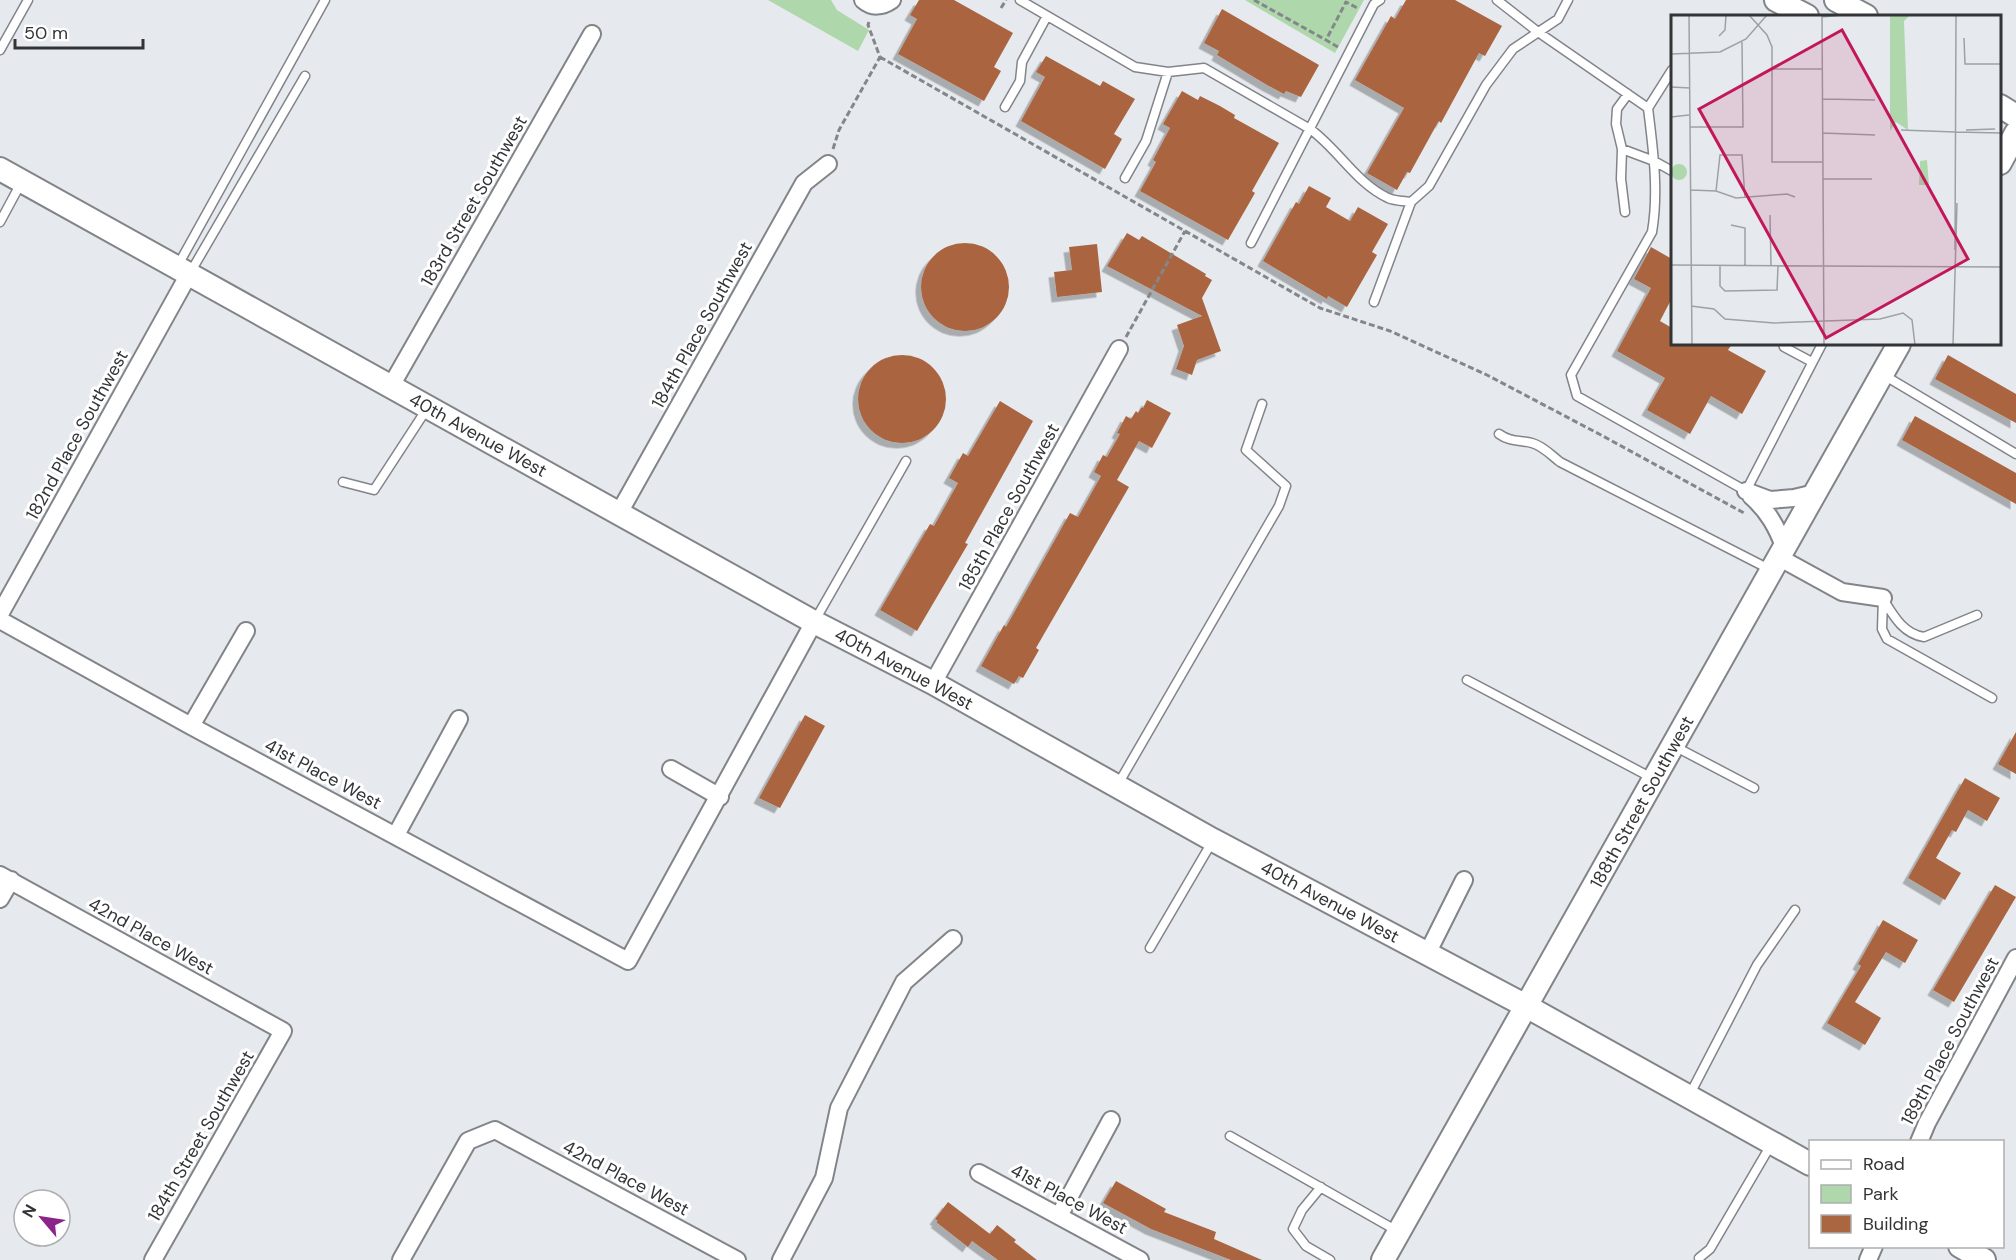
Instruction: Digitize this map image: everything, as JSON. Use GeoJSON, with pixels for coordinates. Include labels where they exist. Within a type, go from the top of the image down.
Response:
{"type":"FeatureCollection","features":[{"type":"Feature","properties":{"kind":"street"},"geometry":{"type":"LineString","coordinates":[[868,3],[886,4],[892,0]]}},
{"type":"Feature","properties":{"kind":"street"},"geometry":{"type":"LineString","coordinates":[[1776,0],[1805,15]]}},
{"type":"Feature","properties":{"kind":"street"},"geometry":{"type":"LineString","coordinates":[[1836,0],[1864,15]]}},
{"type":"Feature","properties":{"kind":"street","name":"183rd Street Southwest"},"geometry":{"type":"LineString","coordinates":[[391,386],[592,34]]}},
{"type":"Feature","properties":{"kind":"street"},"geometry":{"type":"LineString","coordinates":[[2001,107],[2016,116]]}},
{"type":"Feature","properties":{"kind":"street"},"geometry":{"type":"LineString","coordinates":[[2001,161],[2016,133]]}},
{"type":"Feature","properties":{"kind":"street","name":"184th Place Southwest"},"geometry":{"type":"LineString","coordinates":[[619,513],[804,183],[828,164]]}},
{"type":"Feature","properties":{"kind":"street","name":"40th Avenue West"},"geometry":{"type":"LineString","coordinates":[[0,169],[814,622],[933,683],[1213,840],[1526,1006],[1809,1163]]}},
{"type":"Feature","properties":{"kind":"street","name":"182nd Place Southwest"},"geometry":{"type":"LineString","coordinates":[[0,614],[183,271]]}},
{"type":"Feature","properties":{"kind":"street","name":"188th Street Southwest"},"geometry":{"type":"LineString","coordinates":[[1383,1260],[1898,345]]}},
{"type":"Feature","properties":{"kind":"street","name":"185th Place Southwest"},"geometry":{"type":"LineString","coordinates":[[933,683],[1119,349]]}},
{"type":"Feature","properties":{"kind":"street"},"geometry":{"type":"LineString","coordinates":[[1746,491],[1770,500],[1815,493]]}},
{"type":"Feature","properties":{"kind":"street"},"geometry":{"type":"LineString","coordinates":[[1746,491],[1767,513],[1777,528],[1779,559],[1842,592],[1883,598]]}},
{"type":"Feature","properties":{"kind":"street","name":"41st Place West"},"geometry":{"type":"LineString","coordinates":[[0,620],[191,726],[628,961],[720,797]]}},
{"type":"Feature","properties":{"kind":"street"},"geometry":{"type":"LineString","coordinates":[[670,768],[720,797],[814,622]]}},
{"type":"Feature","properties":{"kind":"street"},"geometry":{"type":"LineString","coordinates":[[191,726],[246,631]]}},
{"type":"Feature","properties":{"kind":"street"},"geometry":{"type":"LineString","coordinates":[[396,835],[459,719]]}},
{"type":"Feature","properties":{"kind":"street"},"geometry":{"type":"LineString","coordinates":[[0,899],[5,877]]}},
{"type":"Feature","properties":{"kind":"street","name":"42nd Place West"},"geometry":{"type":"LineString","coordinates":[[5,877],[283,1031]]}},
{"type":"Feature","properties":{"kind":"street"},"geometry":{"type":"LineString","coordinates":[[1427,954],[1464,880]]}},
{"type":"Feature","properties":{"kind":"street"},"geometry":{"type":"LineString","coordinates":[[782,1260],[824,1178],[839,1108],[904,982],[953,939]]}},
{"type":"Feature","properties":{"kind":"street","name":"189th Place Southwest"},"geometry":{"type":"LineString","coordinates":[[1920,1140],[1932,1112],[2016,958]]}},
{"type":"Feature","properties":{"kind":"street","name":"184th Street Southwest"},"geometry":{"type":"LineString","coordinates":[[153,1260],[283,1031]]}},
{"type":"Feature","properties":{"kind":"street"},"geometry":{"type":"LineString","coordinates":[[1059,1216],[1111,1120]]}},
{"type":"Feature","properties":{"kind":"street","name":"42nd Place West"},"geometry":{"type":"LineString","coordinates":[[401,1260],[468,1141],[495,1130],[737,1260]]}},
{"type":"Feature","properties":{"kind":"street","name":"41st Place West"},"geometry":{"type":"LineString","coordinates":[[979,1173],[1140,1260]]}},
{"type":"Feature","properties":{"kind":"street"},"geometry":{"type":"LineString","coordinates":[[1963,1248],[1984,1260]]}},
{"type":"Feature","properties":{"kind":"lane"},"geometry":{"type":"LineString","coordinates":[[0,50],[28,0]]}},
{"type":"Feature","properties":{"kind":"lane"},"geometry":{"type":"LineString","coordinates":[[183,271],[325,0]]}},
{"type":"Feature","properties":{"kind":"lane"},"geometry":{"type":"LineString","coordinates":[[1020,0],[1135,67],[1168,72],[1204,68],[1310,129],[1327,143],[1367,185],[1390,199],[1411,202]]}},
{"type":"Feature","properties":{"kind":"lane"},"geometry":{"type":"LineString","coordinates":[[1251,243],[1374,4],[1380,0]]}},
{"type":"Feature","properties":{"kind":"lane"},"geometry":{"type":"LineString","coordinates":[[1497,0],[1538,32],[1648,108]]}},
{"type":"Feature","properties":{"kind":"lane"},"geometry":{"type":"LineString","coordinates":[[1374,302],[1411,202],[1429,186],[1492,77],[1513,49],[1558,19],[1568,0]]}},
{"type":"Feature","properties":{"kind":"lane"},"geometry":{"type":"LineString","coordinates":[[1005,108],[1020,81],[1022,62],[1047,16]]}},
{"type":"Feature","properties":{"kind":"lane"},"geometry":{"type":"LineString","coordinates":[[1125,178],[1146,141],[1168,72]]}},
{"type":"Feature","properties":{"kind":"lane"},"geometry":{"type":"LineString","coordinates":[[1671,72],[1648,108],[1654,160],[1656,212],[1653,232],[1571,375],[1577,396],[1746,491],[1821,345]]}},
{"type":"Feature","properties":{"kind":"lane"},"geometry":{"type":"LineString","coordinates":[[183,271],[305,76]]}},
{"type":"Feature","properties":{"kind":"lane"},"geometry":{"type":"LineString","coordinates":[[1625,212],[1621,179],[1622,149],[1616,117],[1617,109],[1628,94]]}},
{"type":"Feature","properties":{"kind":"lane"},"geometry":{"type":"LineString","coordinates":[[1622,149],[1654,160],[1671,170]]}},
{"type":"Feature","properties":{"kind":"lane"},"geometry":{"type":"LineString","coordinates":[[0,222],[22,182]]}},
{"type":"Feature","properties":{"kind":"lane"},"geometry":{"type":"LineString","coordinates":[[1783,345],[1812,362]]}},
{"type":"Feature","properties":{"kind":"lane"},"geometry":{"type":"LineString","coordinates":[[1882,373],[2016,454]]}},
{"type":"Feature","properties":{"kind":"lane"},"geometry":{"type":"LineString","coordinates":[[1117,786],[1279,506],[1286,486],[1246,450],[1262,404]]}},
{"type":"Feature","properties":{"kind":"lane"},"geometry":{"type":"LineString","coordinates":[[344,482],[374,490],[428,407]]}},
{"type":"Feature","properties":{"kind":"lane"},"geometry":{"type":"LineString","coordinates":[[1499,434],[1509,440],[1540,446],[1560,462],[1779,559]]}},
{"type":"Feature","properties":{"kind":"lane"},"geometry":{"type":"LineString","coordinates":[[814,622],[906,461]]}},
{"type":"Feature","properties":{"kind":"lane"},"geometry":{"type":"LineString","coordinates":[[1883,598],[1900,626],[1924,637],[1977,615]]}},
{"type":"Feature","properties":{"kind":"lane"},"geometry":{"type":"LineString","coordinates":[[1883,598],[1882,629],[1887,639],[1992,698]]}},
{"type":"Feature","properties":{"kind":"lane"},"geometry":{"type":"LineString","coordinates":[[1467,680],[1654,779]]}},
{"type":"Feature","properties":{"kind":"lane"},"geometry":{"type":"LineString","coordinates":[[1674,745],[1754,788]]}},
{"type":"Feature","properties":{"kind":"lane"},"geometry":{"type":"LineString","coordinates":[[1150,948],[1213,840]]}},
{"type":"Feature","properties":{"kind":"lane"},"geometry":{"type":"LineString","coordinates":[[1689,1096],[1757,965],[1795,910]]}},
{"type":"Feature","properties":{"kind":"lane"},"geometry":{"type":"LineString","coordinates":[[1230,1136],[1399,1232]]}},
{"type":"Feature","properties":{"kind":"lane"},"geometry":{"type":"LineString","coordinates":[[1699,1258],[1710,1249],[1772,1142]]}},
{"type":"Feature","properties":{"kind":"lane"},"geometry":{"type":"LineString","coordinates":[[1321,1188],[1302,1210],[1293,1229],[1306,1246],[1330,1260]]}},
{"type":"Feature","properties":{"kind":"path"},"geometry":{"type":"LineString","coordinates":[[1001,8],[1006,0]]}},
{"type":"Feature","properties":{"kind":"path"},"geometry":{"type":"LineString","coordinates":[[1254,0],[1340,48]]}},
{"type":"Feature","properties":{"kind":"path"},"geometry":{"type":"LineString","coordinates":[[1326,40],[1344,1],[1361,10]]}},
{"type":"Feature","properties":{"kind":"path"},"geometry":{"type":"LineString","coordinates":[[868,3],[868,25],[880,57],[1320,308],[1390,331],[1487,375],[1750,517]]}},
{"type":"Feature","properties":{"kind":"path"},"geometry":{"type":"LineString","coordinates":[[828,164],[839,130],[880,57]]}},
{"type":"Feature","properties":{"kind":"path"},"geometry":{"type":"LineString","coordinates":[[1119,349],[1185,231]]}},
{"type":"Feature","properties":{"kind":"green space"},"geometry":{"type":"Polygon","coordinates":[[[768,0],[831,0],[837,10],[869,30],[858,51],[768,0]]]}},
{"type":"Feature","properties":{"kind":"green space"},"geometry":{"type":"Polygon","coordinates":[[[1245,0],[1364,0],[1335,53],[1245,0]]]}},
{"type":"Feature","properties":{"kind":"building"},"geometry":{"type":"Polygon","coordinates":[[[919,0],[954,0],[1013,33],[994,67],[1001,71],[984,101],[898,54],[917,19],[910,15],[919,0]]]}},
{"type":"Feature","properties":{"kind":"building"},"geometry":{"type":"Polygon","coordinates":[[[1406,0],[1455,0],[1502,26],[1485,56],[1479,53],[1441,123],[1439,121],[1410,173],[1407,172],[1397,190],[1367,173],[1404,108],[1355,80],[1391,16],[1395,19],[1406,0]]]}},
{"type":"Feature","properties":{"kind":"building"},"geometry":{"type":"Polygon","coordinates":[[[1222,9],[1319,65],[1301,97],[1286,91],[1284,94],[1267,85],[1217,55],[1219,51],[1204,43],[1222,9]]]}},
{"type":"Feature","properties":{"kind":"building"},"geometry":{"type":"Polygon","coordinates":[[[1046,56],[1100,86],[1103,81],[1135,99],[1114,134],[1122,139],[1105,169],[1021,121],[1045,77],[1036,72],[1046,56]]]}},
{"type":"Feature","properties":{"kind":"building"},"geometry":{"type":"Polygon","coordinates":[[[1182,91],[1198,100],[1200,96],[1220,106],[1235,115],[1234,118],[1279,143],[1252,191],[1255,193],[1228,240],[1140,191],[1156,162],[1153,160],[1170,128],[1163,124],[1182,91]]]}},
{"type":"Feature","properties":{"kind":"building"},"geometry":{"type":"Polygon","coordinates":[[[1309,186],[1331,198],[1326,207],[1350,221],[1358,207],[1388,224],[1372,252],[1377,255],[1347,307],[1328,296],[1327,299],[1263,261],[1296,202],[1299,204],[1309,186]]]}},
{"type":"Feature","properties":{"kind":"building"},"geometry":{"type":"Polygon","coordinates":[[[1127,233],[1139,240],[1142,236],[1206,274],[1205,276],[1212,280],[1202,298],[1221,351],[1197,360],[1192,375],[1176,369],[1184,346],[1177,325],[1202,316],[1107,266],[1127,233]]]}},
{"type":"Feature","properties":{"kind":"building"},"geometry":{"type":"Polygon","coordinates":[[[965,243],[982,247],[996,256],[1005,270],[1009,287],[1005,304],[996,318],[982,327],[965,331],[948,327],[934,318],[925,304],[921,287],[925,270],[934,256],[948,247],[965,243]]]}},
{"type":"Feature","properties":{"kind":"building"},"geometry":{"type":"Polygon","coordinates":[[[1097,244],[1102,292],[1057,297],[1054,272],[1072,270],[1069,247],[1097,244]]]}},
{"type":"Feature","properties":{"kind":"building"},"geometry":{"type":"Polygon","coordinates":[[[1651,247],[1671,258],[1671,300],[1660,321],[1671,327],[1671,345],[1731,345],[1728,350],[1766,371],[1742,414],[1711,396],[1690,434],[1647,410],[1665,378],[1617,351],[1651,288],[1634,279],[1651,247]]]}},
{"type":"Feature","properties":{"kind":"building"},"geometry":{"type":"Polygon","coordinates":[[[893,355],[911,355],[927,362],[939,374],[946,390],[946,408],[939,424],[927,436],[911,443],[893,443],[877,436],[865,424],[858,408],[858,390],[865,374],[877,362],[893,355]]]}},
{"type":"Feature","properties":{"kind":"building"},"geometry":{"type":"Polygon","coordinates":[[[1948,355],[2016,394],[2016,423],[1935,379],[1948,355]]]}},
{"type":"Feature","properties":{"kind":"building"},"geometry":{"type":"Polygon","coordinates":[[[1147,400],[1171,413],[1152,448],[1139,441],[1117,480],[1129,487],[1036,648],[1039,650],[1023,678],[1019,676],[1014,684],[981,666],[1004,625],[1006,627],[1070,513],[1078,517],[1101,476],[1094,472],[1103,455],[1107,457],[1120,434],[1117,433],[1126,416],[1131,419],[1136,411],[1138,413],[1143,408],[1147,400]]]}},
{"type":"Feature","properties":{"kind":"building"},"geometry":{"type":"Polygon","coordinates":[[[1000,401],[1033,421],[965,543],[968,544],[917,631],[880,610],[930,524],[934,526],[958,483],[949,478],[963,453],[968,456],[1000,401]]]}},
{"type":"Feature","properties":{"kind":"building"},"geometry":{"type":"Polygon","coordinates":[[[1915,416],[2016,473],[2016,504],[1902,440],[1915,416]]]}},
{"type":"Feature","properties":{"kind":"building"},"geometry":{"type":"Polygon","coordinates":[[[805,715],[825,726],[780,808],[759,798],[805,715]]]}},
{"type":"Feature","properties":{"kind":"building"},"geometry":{"type":"Polygon","coordinates":[[[2016,732],[2016,774],[1998,764],[2016,732]]]}},
{"type":"Feature","properties":{"kind":"building"},"geometry":{"type":"Polygon","coordinates":[[[1965,778],[2000,798],[1987,821],[1968,810],[1956,832],[1952,830],[1936,858],[1961,873],[1945,900],[1908,878],[1965,778]]]}},
{"type":"Feature","properties":{"kind":"building"},"geometry":{"type":"Polygon","coordinates":[[[1995,885],[2016,897],[1954,1002],[1933,990],[1995,885]]]}},
{"type":"Feature","properties":{"kind":"building"},"geometry":{"type":"Polygon","coordinates":[[[1883,920],[1918,940],[1905,963],[1886,952],[1855,1002],[1881,1018],[1865,1045],[1827,1023],[1861,966],[1858,964],[1883,920]]]}},
{"type":"Feature","properties":{"kind":"building"},"geometry":{"type":"Polygon","coordinates":[[[1116,1181],[1166,1209],[1164,1212],[1216,1232],[1214,1239],[1262,1260],[1231,1260],[1151,1229],[1103,1203],[1116,1181]]]}},
{"type":"Feature","properties":{"kind":"building"},"geometry":{"type":"Polygon","coordinates":[[[948,1202],[990,1234],[997,1225],[1037,1260],[998,1260],[972,1241],[968,1247],[936,1222],[938,1221],[935,1219],[948,1202]]]}}]}
